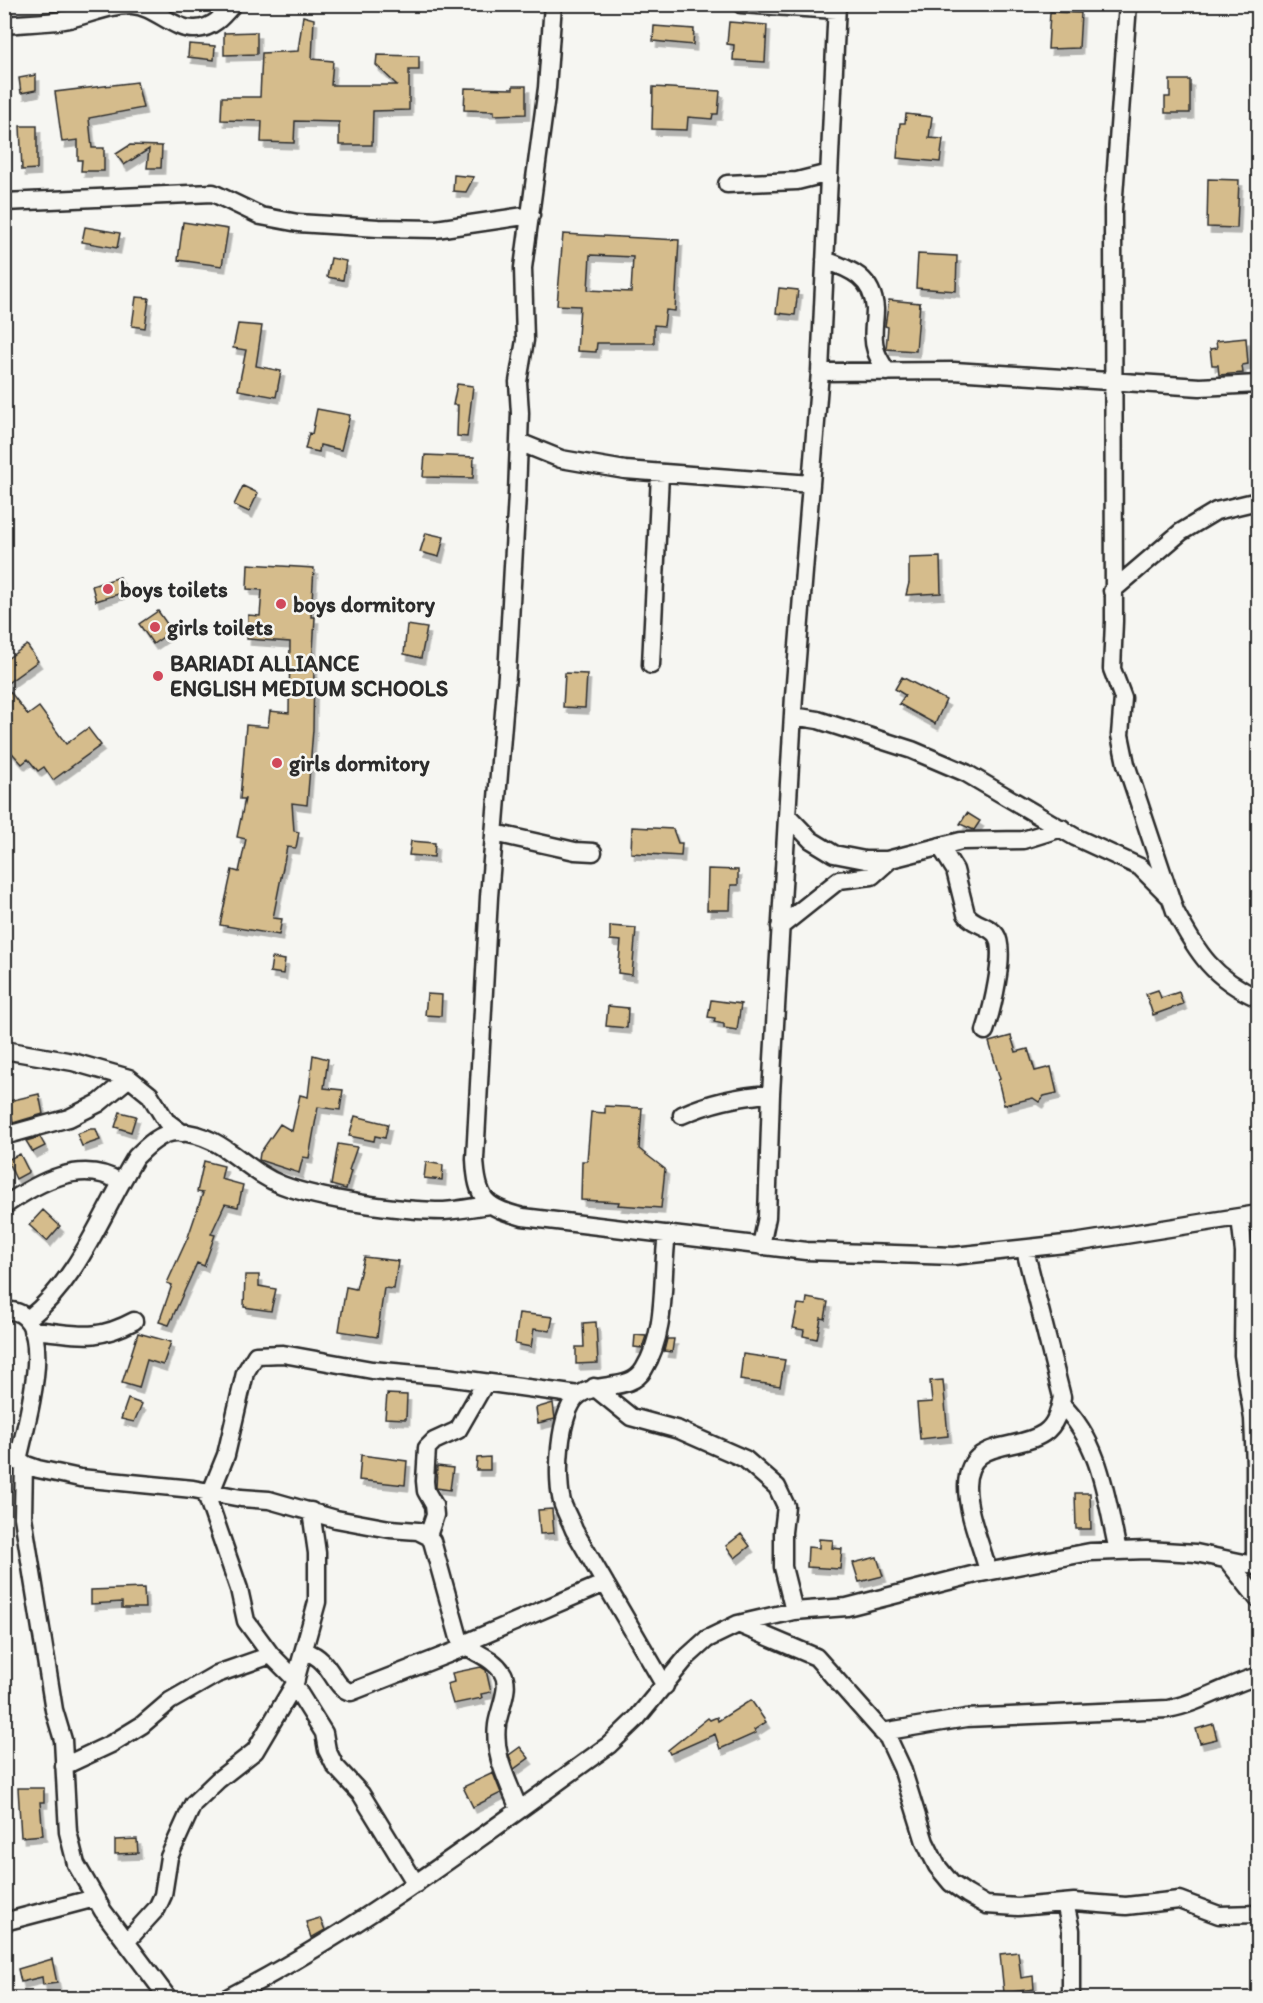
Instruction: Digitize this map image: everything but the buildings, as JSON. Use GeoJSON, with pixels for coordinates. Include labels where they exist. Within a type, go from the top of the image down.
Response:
{"type":"FeatureCollection","features":[{"type":"Feature","properties":{"kind":"street"},"geometry":{"type":"LineString","coordinates":[[4,25],[65,20],[118,5],[134,5],[158,12],[185,28],[194,29],[207,27],[221,20],[233,4]]}},
{"type":"Feature","properties":{"kind":"street"},"geometry":{"type":"LineString","coordinates":[[489,1205],[477,1186],[475,1160],[494,833],[507,675],[519,442],[518,382],[525,340],[523,268],[531,215],[538,139],[547,88],[553,4]]}},
{"type":"Feature","properties":{"kind":"street"},"geometry":{"type":"LineString","coordinates":[[741,4],[837,7],[820,372],[793,716],[780,927],[771,1094],[768,1217],[761,1246]]}},
{"type":"Feature","properties":{"kind":"street"},"geometry":{"type":"LineString","coordinates":[[1128,4],[1113,208],[1112,669],[1123,698],[1120,735],[1126,764],[1171,897],[1184,928],[1206,961],[1233,987],[1258,998]]}},
{"type":"Feature","properties":{"kind":"street"},"geometry":{"type":"LineString","coordinates":[[727,184],[797,181],[829,173]]}},
{"type":"Feature","properties":{"kind":"street"},"geometry":{"type":"LineString","coordinates":[[4,202],[213,193],[261,216],[298,223],[378,228],[436,229],[531,215]]}},
{"type":"Feature","properties":{"kind":"street"},"geometry":{"type":"LineString","coordinates":[[825,260],[848,268],[861,276],[869,285],[875,309],[873,327],[876,351],[886,372]]}},
{"type":"Feature","properties":{"kind":"street"},"geometry":{"type":"LineString","coordinates":[[820,372],[954,371],[1200,387],[1258,384]]}},
{"type":"Feature","properties":{"kind":"street"},"geometry":{"type":"LineString","coordinates":[[519,442],[576,463],[660,474],[811,484]]}},
{"type":"Feature","properties":{"kind":"street"},"geometry":{"type":"LineString","coordinates":[[651,665],[660,474]]}},
{"type":"Feature","properties":{"kind":"street"},"geometry":{"type":"LineString","coordinates":[[1112,591],[1182,532],[1216,511],[1258,501]]}},
{"type":"Feature","properties":{"kind":"street"},"geometry":{"type":"LineString","coordinates":[[793,716],[818,720],[912,750],[966,773],[1105,852],[1140,867],[1171,897]]}},
{"type":"Feature","properties":{"kind":"street"},"geometry":{"type":"LineString","coordinates":[[787,815],[812,840],[834,854],[865,860],[891,859],[940,846],[977,840],[1023,840],[1062,828]]}},
{"type":"Feature","properties":{"kind":"street"},"geometry":{"type":"LineString","coordinates":[[494,833],[575,851],[593,852]]}},
{"type":"Feature","properties":{"kind":"street"},"geometry":{"type":"LineString","coordinates":[[940,846],[955,870],[966,914],[970,920],[991,931],[1000,948],[992,1012],[985,1031]]}},
{"type":"Feature","properties":{"kind":"street"},"geometry":{"type":"LineString","coordinates":[[780,927],[839,880],[872,876],[891,859]]}},
{"type":"Feature","properties":{"kind":"street"},"geometry":{"type":"LineString","coordinates":[[4,1050],[74,1062],[129,1078],[150,1095],[166,1121],[182,1132]]}},
{"type":"Feature","properties":{"kind":"street"},"geometry":{"type":"LineString","coordinates":[[4,1136],[69,1118],[99,1103],[129,1078]]}},
{"type":"Feature","properties":{"kind":"street"},"geometry":{"type":"LineString","coordinates":[[682,1115],[706,1104],[771,1094]]}},
{"type":"Feature","properties":{"kind":"street"},"geometry":{"type":"LineString","coordinates":[[30,1324],[63,1283],[136,1157],[150,1143],[174,1132],[203,1135],[281,1185],[367,1204],[444,1210],[489,1205],[523,1217],[806,1251],[954,1256],[1025,1250],[1258,1214]]}},
{"type":"Feature","properties":{"kind":"street"},"geometry":{"type":"LineString","coordinates":[[4,1206],[36,1186],[79,1172],[92,1170],[108,1174],[120,1182]]}},
{"type":"Feature","properties":{"kind":"street"},"geometry":{"type":"LineString","coordinates":[[227,1998],[283,1970],[416,1884],[519,1810],[609,1744],[665,1686],[687,1656],[707,1639],[738,1624],[794,1611],[847,1607],[988,1571],[1090,1552],[1196,1553],[1257,1566],[1256,1466],[1253,1419],[1243,1355],[1244,1252],[1240,1217]]}},
{"type":"Feature","properties":{"kind":"street"},"geometry":{"type":"LineString","coordinates":[[665,1686],[562,1503],[560,1447],[572,1402],[579,1395],[594,1387],[624,1384],[644,1371],[651,1354],[658,1323],[667,1234]]}},
{"type":"Feature","properties":{"kind":"street"},"geometry":{"type":"LineString","coordinates":[[988,1571],[971,1513],[967,1486],[970,1470],[977,1457],[990,1449],[1043,1434],[1056,1421],[1062,1397],[1051,1343],[1025,1250]]}},
{"type":"Feature","properties":{"kind":"street"},"geometry":{"type":"LineString","coordinates":[[4,1311],[19,1312],[30,1324],[38,1364],[15,1460],[47,1669],[63,1740],[68,1832],[76,1864],[95,1898],[168,1998]]}},
{"type":"Feature","properties":{"kind":"street"},"geometry":{"type":"LineString","coordinates":[[30,1324],[98,1336],[111,1333],[134,1321]]}},
{"type":"Feature","properties":{"kind":"street"},"geometry":{"type":"LineString","coordinates":[[416,1884],[361,1794],[335,1766],[324,1733],[295,1683],[246,1622],[240,1589],[208,1492],[226,1455],[245,1373],[256,1355],[283,1354],[372,1370],[579,1395]]}},
{"type":"Feature","properties":{"kind":"street"},"geometry":{"type":"LineString","coordinates":[[428,1536],[435,1515],[434,1505],[426,1491],[427,1448],[434,1441],[458,1430],[485,1383]]}},
{"type":"Feature","properties":{"kind":"street"},"geometry":{"type":"LineString","coordinates":[[594,1387],[631,1417],[679,1430],[744,1459],[777,1487],[786,1506],[783,1567],[794,1611]]}},
{"type":"Feature","properties":{"kind":"street"},"geometry":{"type":"LineString","coordinates":[[1061,1404],[1076,1419],[1087,1436],[1099,1464],[1118,1551]]}},
{"type":"Feature","properties":{"kind":"street"},"geometry":{"type":"LineString","coordinates":[[15,1460],[56,1474],[98,1481],[269,1500],[336,1519],[390,1529],[418,1531],[428,1536],[434,1549],[452,1617],[464,1646],[488,1658],[504,1673],[507,1685],[496,1727],[496,1746],[499,1761],[519,1810]]}},
{"type":"Feature","properties":{"kind":"street"},"geometry":{"type":"LineString","coordinates":[[126,1942],[152,1914],[163,1895],[169,1857],[193,1804],[218,1780],[255,1751],[295,1683],[317,1602],[317,1552],[311,1511]]}},
{"type":"Feature","properties":{"kind":"street"},"geometry":{"type":"LineString","coordinates":[[1227,1560],[1258,1599]]}},
{"type":"Feature","properties":{"kind":"street"},"geometry":{"type":"LineString","coordinates":[[305,1651],[326,1662],[340,1686],[351,1692],[464,1646],[605,1583]]}},
{"type":"Feature","properties":{"kind":"street"},"geometry":{"type":"LineString","coordinates":[[738,1624],[816,1657],[888,1738],[902,1768],[925,1842],[937,1866],[951,1883],[986,1905],[1018,1908],[1065,1903],[1126,1906],[1179,1900],[1219,1915],[1258,1914]]}},
{"type":"Feature","properties":{"kind":"street"},"geometry":{"type":"LineString","coordinates":[[64,1766],[111,1744],[142,1725],[170,1701],[217,1674],[271,1655]]}},
{"type":"Feature","properties":{"kind":"street"},"geometry":{"type":"LineString","coordinates":[[882,1732],[966,1718],[1168,1709],[1191,1704],[1216,1690],[1258,1676]]}},
{"type":"Feature","properties":{"kind":"street"},"geometry":{"type":"LineString","coordinates":[[4,1922],[95,1898]]}},
{"type":"Feature","properties":{"kind":"street"},"geometry":{"type":"LineString","coordinates":[[1065,1903],[1071,1930],[1071,1998]]}},
{"type":"Feature","properties":{"kind":"place","name":"boys toilets"},"geometry":{"type":"Point","coordinates":[108,589]}},
{"type":"Feature","properties":{"kind":"place","name":"boys dormitory"},"geometry":{"type":"Point","coordinates":[281,604]}},
{"type":"Feature","properties":{"kind":"place","name":"girls toilets"},"geometry":{"type":"Point","coordinates":[155,627]}},
{"type":"Feature","properties":{"kind":"place","name":"BARIADI ALLIANCE ENGLISH MEDIUM SCHOOLS"},"geometry":{"type":"Point","coordinates":[158,676]}},
{"type":"Feature","properties":{"kind":"place","name":"girls dormitory"},"geometry":{"type":"Point","coordinates":[277,763]}}]}
